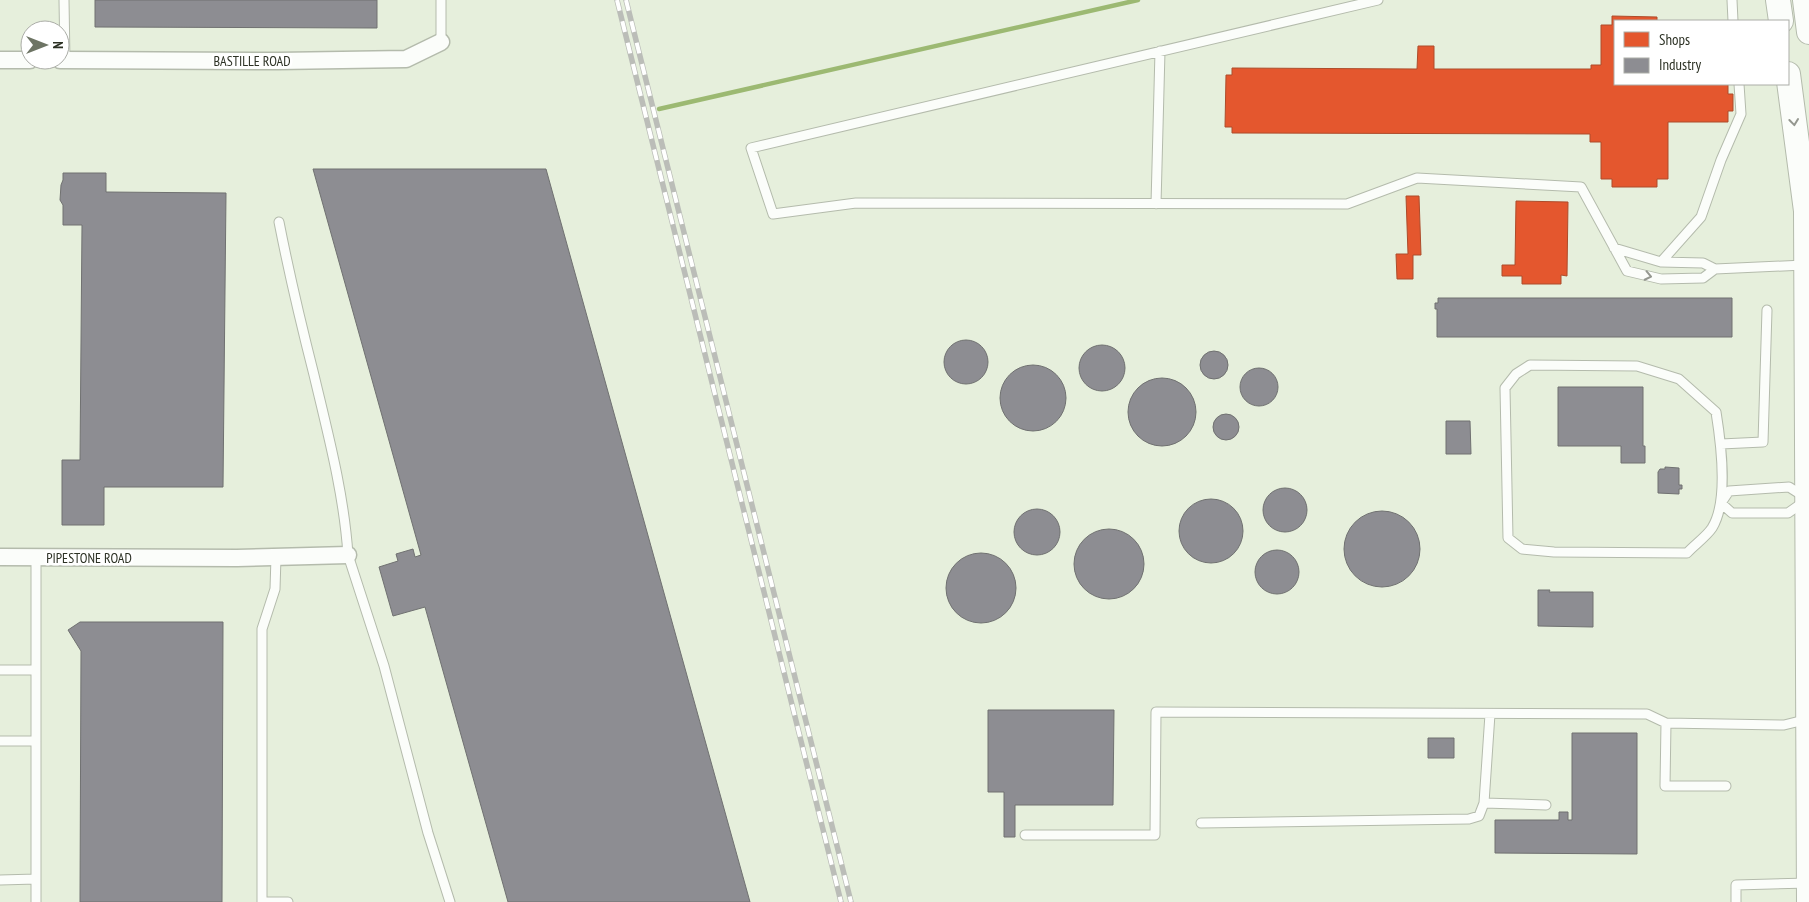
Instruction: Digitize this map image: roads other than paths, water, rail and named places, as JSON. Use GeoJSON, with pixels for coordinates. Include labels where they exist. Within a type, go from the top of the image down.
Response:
{"type":"FeatureCollection","features":[{"type":"Feature","properties":{"kind":"main road"},"geometry":{"type":"LineString","coordinates":[[1789,82],[1806,211],[1808,265],[1809,902]]}},
{"type":"Feature","properties":{"kind":"street"},"geometry":{"type":"LineString","coordinates":[[1780,12],[1807,13]]}},
{"type":"Feature","properties":{"kind":"street","name":"BASTILLE ROAD"},"geometry":{"type":"LineString","coordinates":[[70,60],[278,61],[406,59],[441,42]]}},
{"type":"Feature","properties":{"kind":"street"},"geometry":{"type":"LineString","coordinates":[[0,60],[20,60]]}},
{"type":"Feature","properties":{"kind":"street","name":"PIPESTONE ROAD"},"geometry":{"type":"LineString","coordinates":[[0,557],[177,558],[348,555]]}},
{"type":"Feature","properties":{"kind":"lane"},"geometry":{"type":"LineString","coordinates":[[63,20],[64,0]]}},
{"type":"Feature","properties":{"kind":"lane"},"geometry":{"type":"LineString","coordinates":[[441,0],[441,42]]}},
{"type":"Feature","properties":{"kind":"lane"},"geometry":{"type":"LineString","coordinates":[[1378,0],[751,148],[773,214],[856,203],[1347,204],[1417,178],[1581,187],[1627,271],[1662,278],[1703,278],[1715,269]]}},
{"type":"Feature","properties":{"kind":"lane"},"geometry":{"type":"LineString","coordinates":[[1732,0],[1733,20]]}},
{"type":"Feature","properties":{"kind":"lane"},"geometry":{"type":"LineString","coordinates":[[1156,204],[1160,51]]}},
{"type":"Feature","properties":{"kind":"lane"},"geometry":{"type":"LineString","coordinates":[[1661,262],[1701,217],[1721,160],[1741,114],[1739,85]]}},
{"type":"Feature","properties":{"kind":"lane"},"geometry":{"type":"LineString","coordinates":[[279,222],[292,286],[332,447],[347,536],[348,555],[384,666],[428,833],[450,902]]}},
{"type":"Feature","properties":{"kind":"lane"},"geometry":{"type":"LineString","coordinates":[[1614,248],[1661,262],[1703,263],[1715,269],[1808,265]]}},
{"type":"Feature","properties":{"kind":"lane"},"geometry":{"type":"LineString","coordinates":[[1721,444],[1763,442],[1767,310]]}},
{"type":"Feature","properties":{"kind":"lane"},"geometry":{"type":"LineString","coordinates":[[1809,499],[1788,513],[1732,513],[1721,503],[1721,444],[1716,412],[1679,379],[1637,366],[1530,365],[1516,374],[1505,388],[1508,538],[1522,549],[1554,552],[1687,552],[1712,528],[1721,503],[1729,491],[1789,487],[1809,499]]}},
{"type":"Feature","properties":{"kind":"lane"},"geometry":{"type":"LineString","coordinates":[[276,557],[276,589],[262,629],[262,902],[288,902]]}},
{"type":"Feature","properties":{"kind":"lane"},"geometry":{"type":"LineString","coordinates":[[36,558],[36,902]]}},
{"type":"Feature","properties":{"kind":"lane"},"geometry":{"type":"LineString","coordinates":[[0,670],[36,670]]}},
{"type":"Feature","properties":{"kind":"lane"},"geometry":{"type":"LineString","coordinates":[[1025,835],[1155,835],[1156,712],[1646,714],[1666,723],[1784,725],[1809,719]]}},
{"type":"Feature","properties":{"kind":"lane"},"geometry":{"type":"LineString","coordinates":[[1202,823],[1469,819],[1479,816],[1484,803],[1490,714]]}},
{"type":"Feature","properties":{"kind":"lane"},"geometry":{"type":"LineString","coordinates":[[1666,723],[1665,786],[1726,786]]}},
{"type":"Feature","properties":{"kind":"lane"},"geometry":{"type":"LineString","coordinates":[[0,741],[36,740]]}},
{"type":"Feature","properties":{"kind":"lane"},"geometry":{"type":"LineString","coordinates":[[1484,803],[1546,804]]}},
{"type":"Feature","properties":{"kind":"lane"},"geometry":{"type":"LineString","coordinates":[[0,880],[36,879]]}},
{"type":"Feature","properties":{"kind":"lane"},"geometry":{"type":"LineString","coordinates":[[1736,902],[1736,885],[1809,883]]}},
{"type":"Feature","properties":{"kind":"waterway"},"geometry":{"type":"LineString","coordinates":[[659,109],[1138,0]]}},
{"type":"Feature","properties":{"kind":"railway"},"geometry":{"type":"LineString","coordinates":[[617,0],[841,902]]}},
{"type":"Feature","properties":{"kind":"railway"},"geometry":{"type":"LineString","coordinates":[[626,0],[851,902]]}}]}
